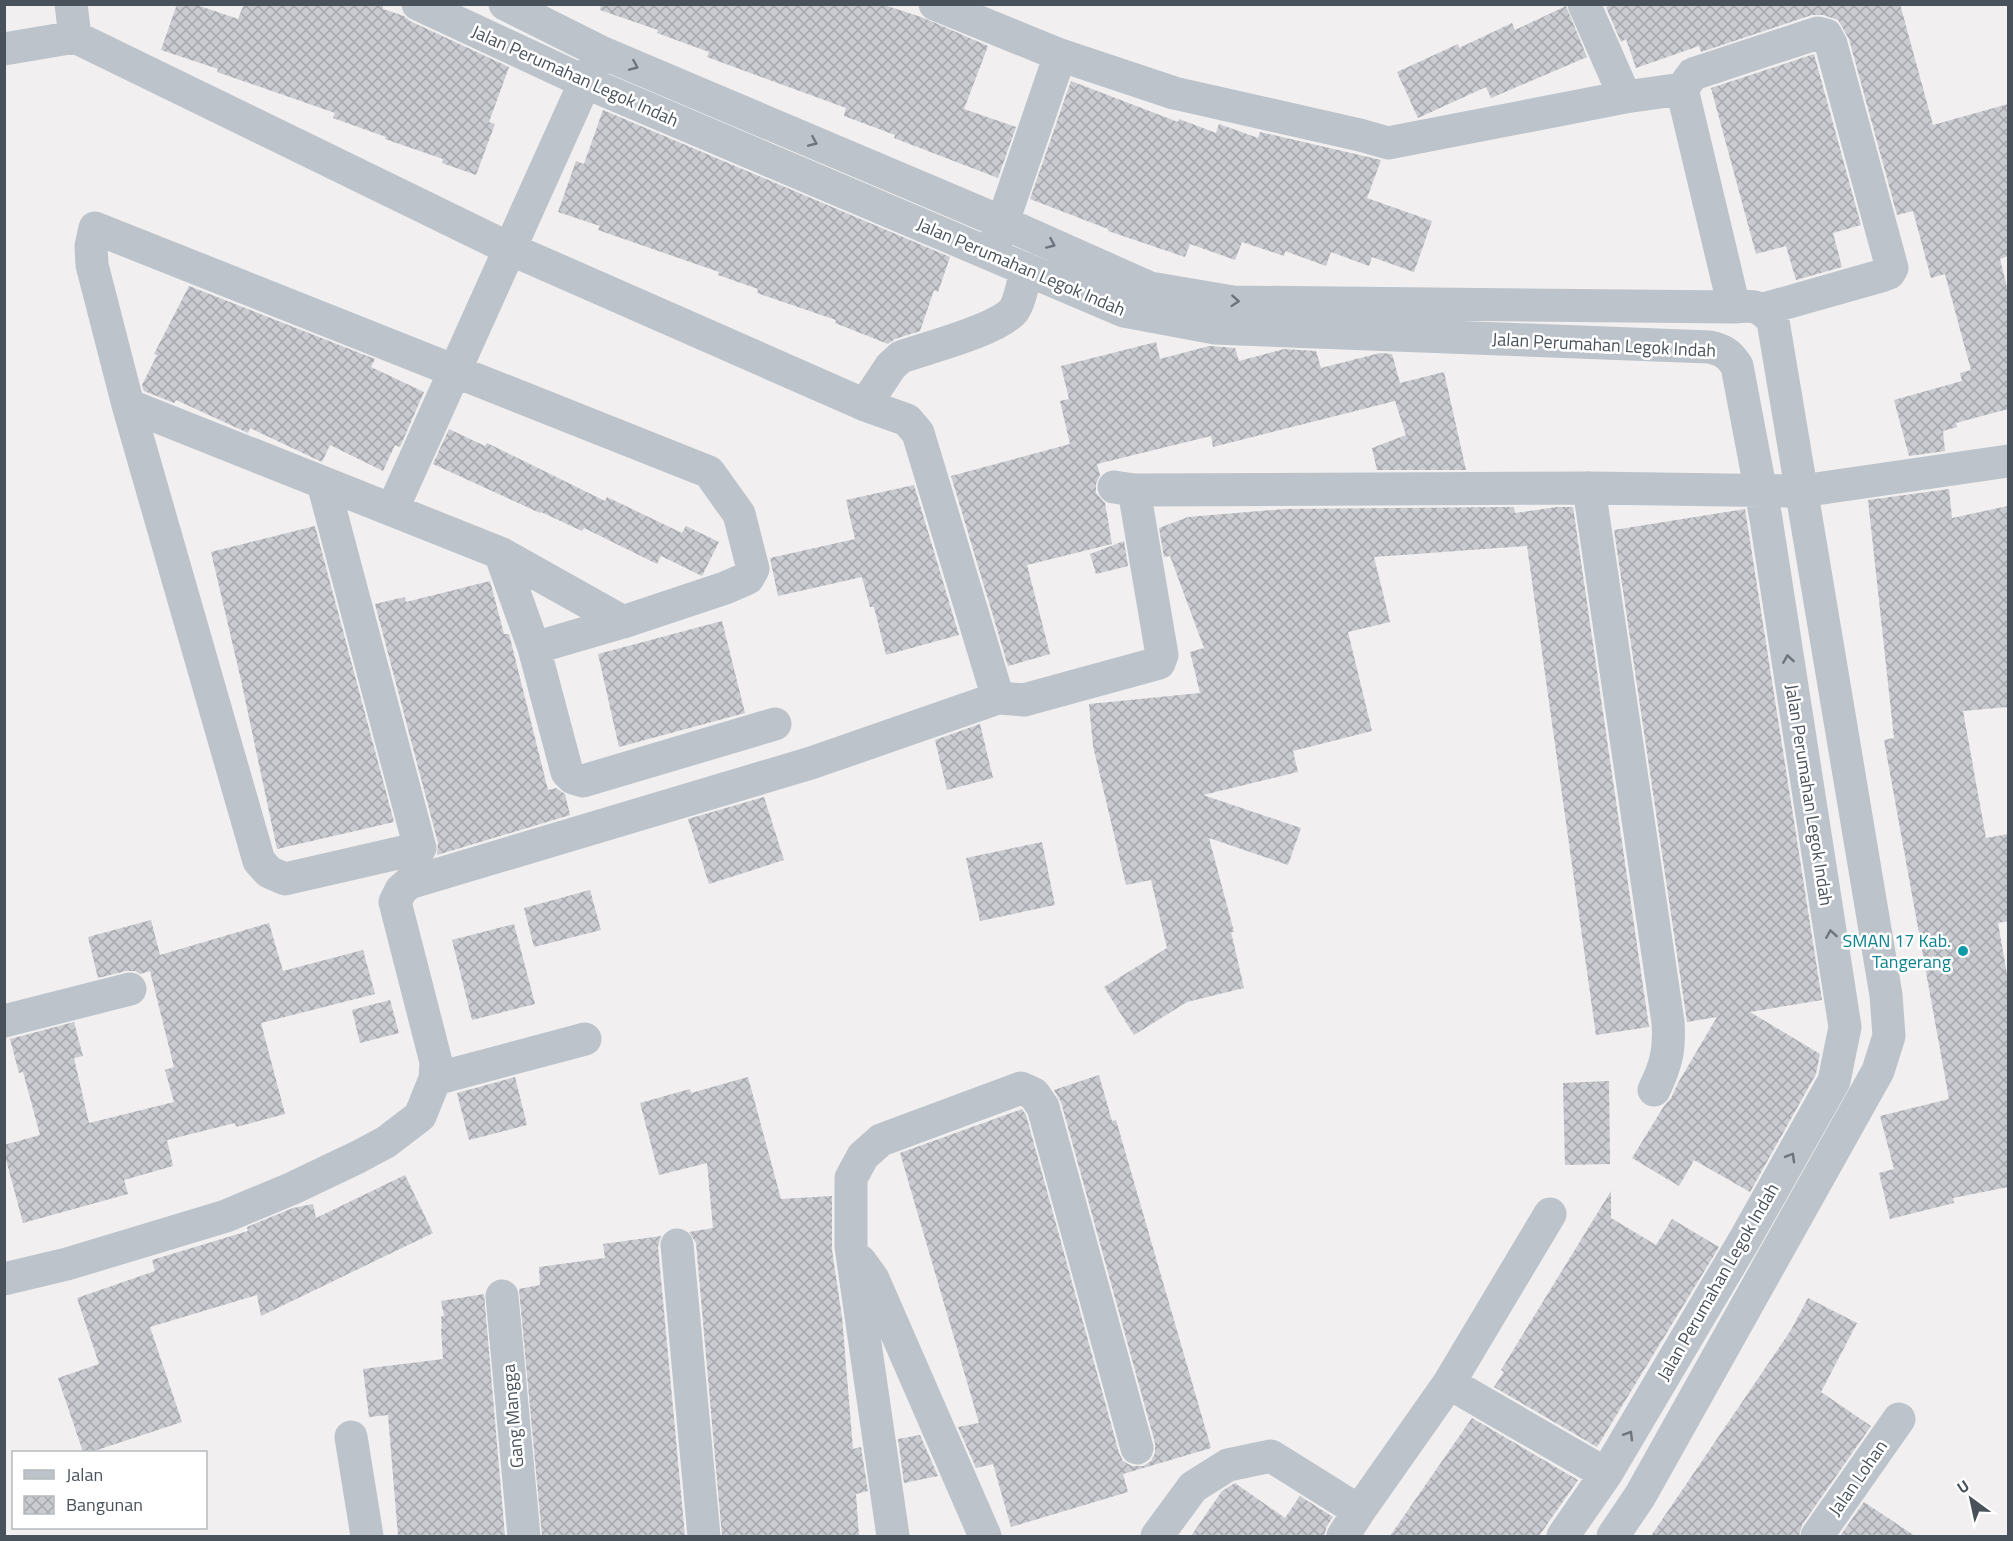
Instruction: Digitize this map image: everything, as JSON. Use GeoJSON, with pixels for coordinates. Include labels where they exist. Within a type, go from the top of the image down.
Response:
{"type":"FeatureCollection","features":[{"type":"Feature","properties":{"kind":"street"},"geometry":{"type":"LineString","coordinates":[[72,4],[75,37]]}},
{"type":"Feature","properties":{"kind":"street","name":"Jalan Perumahan Legok Indah"},"geometry":{"type":"LineString","coordinates":[[418,4],[585,82],[1124,311],[1161,320],[1215,328],[1709,347],[1723,350],[1730,356],[1737,366],[1768,531],[1845,1027],[1834,1081],[1745,1239],[1606,1474],[1563,1536]]}},
{"type":"Feature","properties":{"kind":"street","name":"Jalan Perumahan Legok Indah"},"geometry":{"type":"LineString","coordinates":[[506,4],[559,16],[603,53],[1004,223],[1150,288],[1233,302],[1749,308],[1773,321],[1886,995],[1889,1036],[1878,1071],[1872,1082],[1640,1496],[1613,1536]]}},
{"type":"Feature","properties":{"kind":"street"},"geometry":{"type":"LineString","coordinates":[[935,4],[1060,55],[1174,93],[1388,143],[1625,97],[1682,89],[1693,74],[1818,33],[1826,35],[1831,44],[1892,268],[1889,273],[1749,308],[1682,89]]}},
{"type":"Feature","properties":{"kind":"street"},"geometry":{"type":"LineString","coordinates":[[1584,4],[1625,97]]}},
{"type":"Feature","properties":{"kind":"street"},"geometry":{"type":"LineString","coordinates":[[4,49],[75,37],[508,248],[866,405],[908,420],[918,434],[998,698]]}},
{"type":"Feature","properties":{"kind":"street"},"geometry":{"type":"LineString","coordinates":[[392,510],[508,248],[585,82],[603,53]]}},
{"type":"Feature","properties":{"kind":"street"},"geometry":{"type":"LineString","coordinates":[[991,255],[1004,223],[1060,55]]}},
{"type":"Feature","properties":{"kind":"street"},"geometry":{"type":"LineString","coordinates":[[323,483],[420,848],[285,879],[269,872],[259,861],[128,405],[92,265],[95,228],[709,472],[739,514],[753,569],[748,578],[623,622],[534,648]]}},
{"type":"Feature","properties":{"kind":"street"},"geometry":{"type":"LineString","coordinates":[[866,405],[891,366],[901,357],[980,330],[997,323],[1013,311],[1020,296],[1026,269]]}},
{"type":"Feature","properties":{"kind":"street"},"geometry":{"type":"LineString","coordinates":[[128,405],[500,553],[623,622]]}},
{"type":"Feature","properties":{"kind":"street"},"geometry":{"type":"LineString","coordinates":[[4,1279],[67,1264],[226,1216],[293,1188],[386,1142],[420,1116],[435,1079],[436,1062],[395,902],[401,890],[409,883],[811,763],[998,698],[1024,700],[1159,663],[1162,655],[1124,489],[1589,488],[1802,491],[2008,461]]}},
{"type":"Feature","properties":{"kind":"street"},"geometry":{"type":"LineString","coordinates":[[1589,488],[1668,1022],[1670,1042],[1665,1068],[1654,1090]]}},
{"type":"Feature","properties":{"kind":"street"},"geometry":{"type":"LineString","coordinates":[[500,553],[534,648],[567,772],[573,778],[583,781],[775,724]]}},
{"type":"Feature","properties":{"kind":"street"},"geometry":{"type":"LineString","coordinates":[[4,1021],[130,989]]}},
{"type":"Feature","properties":{"kind":"street"},"geometry":{"type":"LineString","coordinates":[[435,1079],[585,1039]]}},
{"type":"Feature","properties":{"kind":"street"},"geometry":{"type":"LineString","coordinates":[[893,1536],[851,1247],[851,1178],[863,1156],[881,1140],[1022,1088],[1034,1094],[1044,1107],[1137,1448]]}},
{"type":"Feature","properties":{"kind":"street"},"geometry":{"type":"LineString","coordinates":[[1157,1536],[1193,1487],[1228,1465],[1271,1456],[1351,1524],[1449,1383],[1551,1214]]}},
{"type":"Feature","properties":{"kind":"street"},"geometry":{"type":"LineString","coordinates":[[677,1245],[704,1536]]}},
{"type":"Feature","properties":{"kind":"street"},"geometry":{"type":"LineString","coordinates":[[851,1247],[873,1279],[985,1536]]}},
{"type":"Feature","properties":{"kind":"street","name":"Gang Mangga"},"geometry":{"type":"LineString","coordinates":[[502,1296],[524,1536]]}},
{"type":"Feature","properties":{"kind":"street"},"geometry":{"type":"LineString","coordinates":[[1449,1383],[1606,1474]]}},
{"type":"Feature","properties":{"kind":"street","name":"Jalan Lohan"},"geometry":{"type":"LineString","coordinates":[[1817,1536],[1899,1419]]}},
{"type":"Feature","properties":{"kind":"street"},"geometry":{"type":"LineString","coordinates":[[351,1437],[367,1536]]}},
{"type":"Feature","properties":{"kind":"building"},"geometry":{"type":"Polygon","coordinates":[[[177,4],[194,4],[238,19],[244,4],[383,4],[383,9],[404,16],[410,21],[509,67],[489,122],[495,124],[476,175],[442,163],[443,159],[333,118],[335,113],[161,50],[177,4]]]}},
{"type":"Feature","properties":{"kind":"building"},"geometry":{"type":"Polygon","coordinates":[[[601,4],[884,5],[924,18],[988,46],[964,109],[1016,127],[998,178],[844,116],[846,108],[707,57],[709,52],[657,33],[658,30],[600,10],[601,4]]]}},
{"type":"Feature","properties":{"kind":"building"},"geometry":{"type":"Polygon","coordinates":[[[1613,4],[1900,4],[1933,125],[2008,104],[2008,256],[2000,259],[2008,291],[2008,409],[1956,423],[1957,427],[1943,431],[1945,451],[1909,456],[1894,400],[1962,381],[1960,373],[1971,370],[1945,274],[1931,278],[1913,211],[1897,215],[1849,39],[1838,20],[1823,15],[1812,15],[1701,52],[1699,46],[1636,68],[1626,39],[1621,42],[1606,7],[1613,4]]]}},
{"type":"Feature","properties":{"kind":"building"},"geometry":{"type":"Polygon","coordinates":[[[1566,6],[1587,57],[1491,98],[1486,87],[1418,118],[1397,72],[1458,44],[1459,48],[1512,23],[1515,30],[1566,6]]]}},
{"type":"Feature","properties":{"kind":"building"},"geometry":{"type":"Polygon","coordinates":[[[1814,54],[1861,225],[1833,233],[1842,267],[1796,280],[1786,246],[1756,254],[1711,88],[1814,54]]]}},
{"type":"Feature","properties":{"kind":"building"},"geometry":{"type":"Polygon","coordinates":[[[1071,81],[1178,122],[1179,119],[1216,133],[1219,124],[1258,138],[1260,132],[1381,160],[1367,198],[1432,221],[1414,272],[1372,257],[1369,266],[1331,252],[1326,266],[1285,251],[1284,256],[1242,242],[1235,260],[1190,244],[1185,257],[1108,231],[1108,229],[1030,199],[1071,81]]]}},
{"type":"Feature","properties":{"kind":"building"},"geometry":{"type":"Polygon","coordinates":[[[603,110],[950,257],[938,292],[934,290],[920,331],[895,339],[888,344],[835,323],[836,320],[757,293],[758,289],[718,275],[719,272],[598,230],[600,226],[558,212],[576,161],[584,164],[603,110]]]}},
{"type":"Feature","properties":{"kind":"building"},"geometry":{"type":"Polygon","coordinates":[[[189,286],[375,359],[371,367],[424,392],[400,447],[395,445],[383,471],[330,445],[322,462],[250,428],[248,433],[176,400],[174,403],[144,391],[142,385],[157,355],[154,354],[189,286]]]}},
{"type":"Feature","properties":{"kind":"building"},"geometry":{"type":"Polygon","coordinates":[[[1156,342],[1160,359],[1209,346],[1235,348],[1239,361],[1284,349],[1316,351],[1321,368],[1380,353],[1392,354],[1400,383],[1444,372],[1466,470],[1377,470],[1372,448],[1406,435],[1395,401],[1213,447],[1211,436],[1097,464],[1100,475],[1096,484],[1096,493],[1105,503],[1112,544],[1027,565],[1050,654],[1008,666],[951,476],[1070,444],[1060,401],[1069,399],[1061,366],[1156,342]]]}},
{"type":"Feature","properties":{"kind":"building"},"geometry":{"type":"Polygon","coordinates":[[[449,429],[485,446],[487,443],[605,501],[607,497],[682,533],[686,526],[719,542],[702,576],[661,556],[657,564],[584,528],[582,531],[433,464],[449,429]]]}},
{"type":"Feature","properties":{"kind":"building"},"geometry":{"type":"Polygon","coordinates":[[[914,485],[959,635],[886,655],[874,607],[870,607],[862,577],[778,596],[770,558],[855,539],[846,500],[914,485]]]}},
{"type":"Feature","properties":{"kind":"building"},"geometry":{"type":"Polygon","coordinates":[[[1949,489],[1952,518],[2008,506],[2008,707],[1963,711],[1986,838],[2008,834],[2008,921],[1998,923],[2008,980],[2008,1187],[1953,1198],[1954,1203],[1890,1219],[1879,1173],[1894,1169],[1880,1116],[1949,1099],[1884,740],[1894,738],[1868,500],[1949,489]]]}},
{"type":"Feature","properties":{"kind":"building"},"geometry":{"type":"Polygon","coordinates":[[[1514,507],[1515,513],[1573,507],[1649,1027],[1596,1035],[1527,546],[1374,557],[1390,622],[1348,632],[1372,731],[1293,751],[1298,772],[1203,795],[1301,828],[1288,865],[1209,838],[1234,932],[1231,932],[1244,988],[1187,1002],[1134,1035],[1104,987],[1167,948],[1151,880],[1126,885],[1093,746],[1089,704],[1200,693],[1190,652],[1204,648],[1170,556],[1164,557],[1159,528],[1188,517],[1285,509],[1514,507]]]}},
{"type":"Feature","properties":{"kind":"building"},"geometry":{"type":"Polygon","coordinates":[[[1745,509],[1822,1000],[1750,1012],[1820,1054],[1816,1074],[1750,1192],[1694,1160],[1679,1186],[1632,1158],[1671,1098],[1717,1017],[1687,1022],[1614,530],[1745,509]]]}},
{"type":"Feature","properties":{"kind":"building"},"geometry":{"type":"Polygon","coordinates":[[[315,526],[394,822],[277,849],[211,552],[315,526]]]}},
{"type":"Feature","properties":{"kind":"building"},"geometry":{"type":"Polygon","coordinates":[[[1124,541],[1128,566],[1096,574],[1090,554],[1124,541]]]}},
{"type":"Feature","properties":{"kind":"building"},"geometry":{"type":"Polygon","coordinates":[[[490,581],[504,634],[509,634],[548,790],[556,788],[565,794],[570,815],[437,855],[438,843],[375,604],[405,597],[406,602],[490,581]]]}},
{"type":"Feature","properties":{"kind":"building"},"geometry":{"type":"Polygon","coordinates":[[[722,621],[745,713],[619,747],[598,654],[722,621]]]}},
{"type":"Feature","properties":{"kind":"building"},"geometry":{"type":"Polygon","coordinates":[[[980,724],[993,778],[947,790],[935,740],[980,724]]]}},
{"type":"Feature","properties":{"kind":"building"},"geometry":{"type":"Polygon","coordinates":[[[764,797],[784,860],[709,884],[688,819],[764,797]]]}},
{"type":"Feature","properties":{"kind":"building"},"geometry":{"type":"Polygon","coordinates":[[[1042,842],[1055,905],[980,921],[966,858],[1042,842]]]}},
{"type":"Feature","properties":{"kind":"building"},"geometry":{"type":"Polygon","coordinates":[[[590,890],[601,930],[534,947],[524,908],[590,890]]]}},
{"type":"Feature","properties":{"kind":"building"},"geometry":{"type":"Polygon","coordinates":[[[151,920],[160,955],[269,923],[283,971],[363,950],[375,994],[261,1023],[285,1114],[236,1127],[235,1123],[167,1140],[173,1166],[124,1180],[128,1194],[23,1223],[4,1145],[40,1135],[23,1072],[19,1073],[10,1039],[74,1022],[83,1056],[74,1058],[89,1123],[174,1102],[165,1070],[174,1067],[150,971],[140,974],[135,971],[126,971],[98,978],[88,937],[151,920]]]}},
{"type":"Feature","properties":{"kind":"building"},"geometry":{"type":"Polygon","coordinates":[[[514,924],[535,1004],[472,1020],[452,940],[514,924]]]}},
{"type":"Feature","properties":{"kind":"building"},"geometry":{"type":"Polygon","coordinates":[[[390,1000],[399,1033],[360,1043],[352,1010],[390,1000]]]}},
{"type":"Feature","properties":{"kind":"building"},"geometry":{"type":"Polygon","coordinates":[[[1099,1075],[1112,1121],[1116,1120],[1211,1448],[1123,1474],[1128,1492],[1011,1527],[993,1464],[976,1468],[958,1427],[979,1423],[900,1153],[1022,1109],[1026,1115],[1119,1453],[1123,1461],[1132,1466],[1143,1466],[1151,1461],[1155,1453],[1155,1443],[1061,1102],[1054,1090],[1099,1075]]]}},
{"type":"Feature","properties":{"kind":"building"},"geometry":{"type":"Polygon","coordinates":[[[515,1077],[527,1125],[469,1140],[457,1093],[515,1077]]]}},
{"type":"Feature","properties":{"kind":"building"},"geometry":{"type":"Polygon","coordinates":[[[748,1077],[781,1199],[832,1196],[832,1250],[842,1317],[853,1449],[861,1447],[868,1491],[856,1494],[859,1536],[722,1536],[696,1243],[689,1232],[713,1228],[707,1163],[659,1175],[640,1103],[690,1089],[691,1093],[748,1077]]]}},
{"type":"Feature","properties":{"kind":"building"},"geometry":{"type":"Polygon","coordinates":[[[1609,1081],[1610,1164],[1565,1165],[1563,1083],[1609,1081]]]}},
{"type":"Feature","properties":{"kind":"building"},"geometry":{"type":"Polygon","coordinates":[[[405,1175],[433,1233],[261,1316],[257,1295],[150,1327],[182,1422],[94,1451],[83,1451],[58,1378],[99,1364],[77,1298],[155,1271],[152,1260],[248,1231],[247,1227],[293,1208],[313,1204],[316,1218],[405,1175]]]}},
{"type":"Feature","properties":{"kind":"building"},"geometry":{"type":"Polygon","coordinates":[[[1611,1191],[1611,1218],[1656,1245],[1672,1219],[1719,1247],[1597,1447],[1494,1387],[1504,1372],[1501,1370],[1611,1191]]]}},
{"type":"Feature","properties":{"kind":"building"},"geometry":{"type":"Polygon","coordinates":[[[661,1236],[658,1247],[685,1536],[542,1536],[519,1289],[540,1285],[539,1267],[605,1258],[603,1244],[661,1236]]]}},
{"type":"Feature","properties":{"kind":"building"},"geometry":{"type":"Polygon","coordinates":[[[484,1294],[505,1536],[398,1536],[388,1415],[369,1417],[363,1369],[443,1359],[441,1316],[444,1316],[441,1301],[484,1294]]]}},
{"type":"Feature","properties":{"kind":"building"},"geometry":{"type":"Polygon","coordinates":[[[1808,1298],[1857,1323],[1821,1392],[1871,1426],[1802,1525],[1799,1536],[1651,1536],[1791,1330],[1808,1298]]]}},
{"type":"Feature","properties":{"kind":"building"},"geometry":{"type":"Polygon","coordinates":[[[1472,1418],[1578,1480],[1539,1536],[1390,1536],[1472,1418]]]}},
{"type":"Feature","properties":{"kind":"building"},"geometry":{"type":"Polygon","coordinates":[[[920,1435],[938,1476],[904,1483],[898,1439],[920,1435]]]}},
{"type":"Feature","properties":{"kind":"building"},"geometry":{"type":"Polygon","coordinates":[[[1235,1483],[1285,1518],[1300,1496],[1333,1517],[1324,1536],[1191,1536],[1222,1491],[1235,1483]]]}},
{"type":"Feature","properties":{"kind":"building"},"geometry":{"type":"Polygon","coordinates":[[[1864,1502],[1915,1536],[1840,1536],[1864,1502]]]}},
{"type":"Feature","properties":{"kind":"place","name":"SMAN 17 Kab. Tangerang"},"geometry":{"type":"Point","coordinates":[1963,951]}}]}
